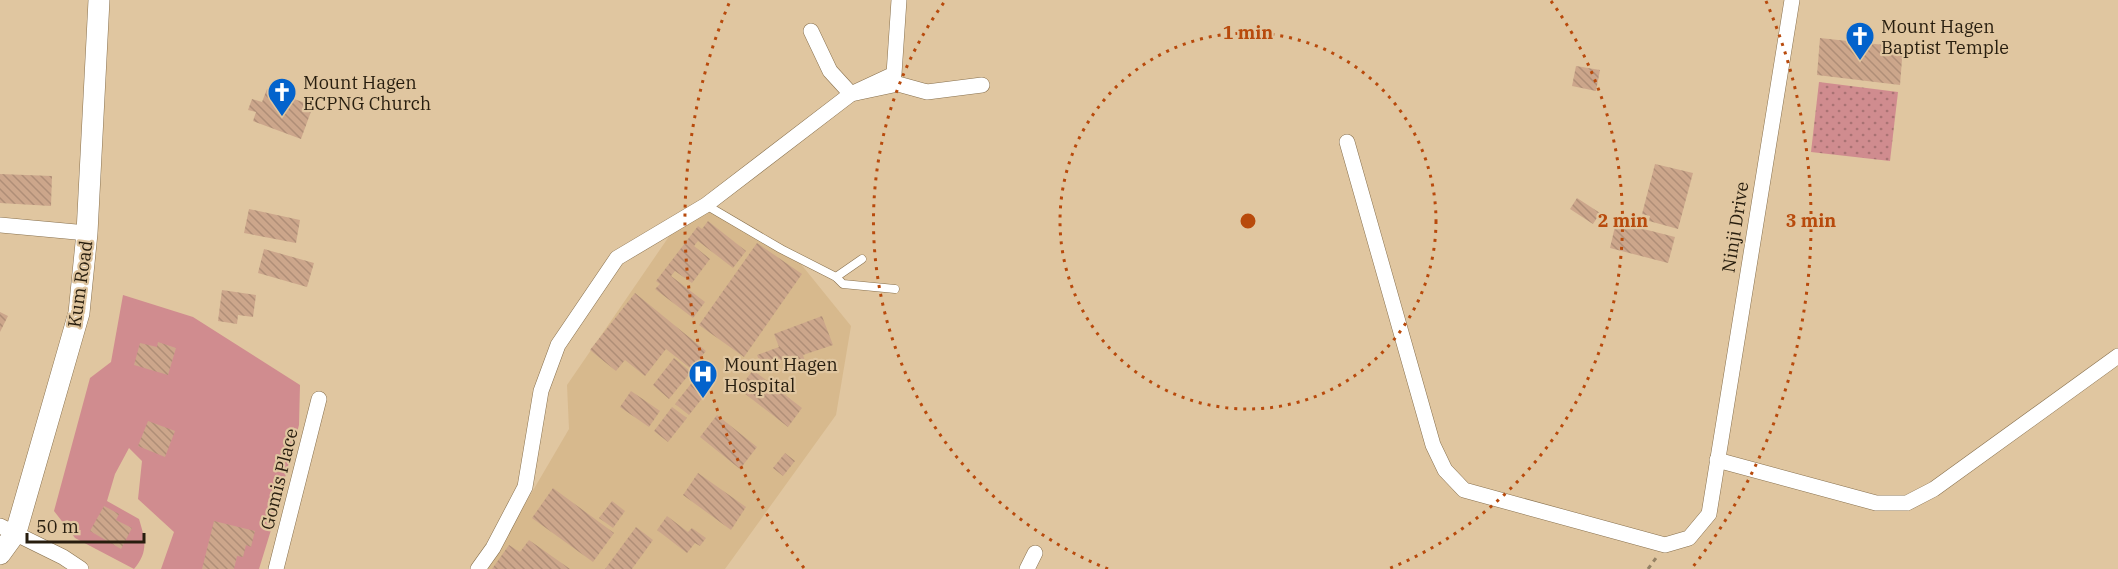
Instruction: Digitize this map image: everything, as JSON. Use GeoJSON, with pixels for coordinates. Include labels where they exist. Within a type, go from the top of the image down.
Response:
{"type":"FeatureCollection","features":[{"type":"Feature","properties":{"kind":"street","name":"Kum Road"},"geometry":{"type":"LineString","coordinates":[[0,555],[47,431],[79,313],[87,233],[99,0]]}},
{"type":"Feature","properties":{"kind":"street"},"geometry":{"type":"LineString","coordinates":[[478,569],[493,548],[525,487],[541,391],[558,345],[616,258],[706,205],[851,94],[894,74],[899,0]]}},
{"type":"Feature","properties":{"kind":"street","name":"Ninji Drive"},"geometry":{"type":"LineString","coordinates":[[1347,142],[1433,445],[1445,470],[1464,490],[1665,545],[1689,538],[1709,514],[1792,0]]}},
{"type":"Feature","properties":{"kind":"street"},"geometry":{"type":"LineString","coordinates":[[810,32],[830,71],[851,94]]}},
{"type":"Feature","properties":{"kind":"street"},"geometry":{"type":"LineString","coordinates":[[851,94],[898,84],[927,92],[982,85]]}},
{"type":"Feature","properties":{"kind":"street"},"geometry":{"type":"LineString","coordinates":[[0,225],[87,233]]}},
{"type":"Feature","properties":{"kind":"street"},"geometry":{"type":"LineString","coordinates":[[1718,460],[1876,503],[1907,503],[1934,489],[2118,356]]}},
{"type":"Feature","properties":{"kind":"street","name":"Gomis Place"},"geometry":{"type":"LineString","coordinates":[[276,569],[319,399]]}},
{"type":"Feature","properties":{"kind":"street"},"geometry":{"type":"LineString","coordinates":[[8,529],[81,569]]}},
{"type":"Feature","properties":{"kind":"street"},"geometry":{"type":"LineString","coordinates":[[1027,569],[1035,553]]}},
{"type":"Feature","properties":{"kind":"lane"},"geometry":{"type":"LineString","coordinates":[[706,205],[781,249],[836,277],[843,284],[895,289]]}},
{"type":"Feature","properties":{"kind":"lane"},"geometry":{"type":"LineString","coordinates":[[836,277],[862,259]]}},
{"type":"Feature","properties":{"kind":"shaded area"},"geometry":{"type":"Polygon","coordinates":[[[1819,82],[1898,92],[1890,161],[1811,152],[1819,82]]]}},
{"type":"Feature","properties":{"kind":"shaded area","name":"Mount Hagen Hospital"},"geometry":{"type":"Polygon","coordinates":[[[715,208],[796,258],[851,326],[836,415],[725,569],[487,569],[569,429],[567,385],[670,235],[715,208]]]}},
{"type":"Feature","properties":{"kind":"shaded area"},"geometry":{"type":"Polygon","coordinates":[[[123,295],[193,317],[300,385],[299,425],[259,569],[161,569],[174,532],[138,499],[142,461],[129,448],[115,474],[107,501],[139,519],[144,551],[134,569],[75,538],[54,511],[90,378],[111,362],[123,295]]]}},
{"type":"Feature","properties":{"kind":"building","name":"Mount Hagen Baptist Temple"},"geometry":{"type":"Polygon","coordinates":[[[1820,38],[1903,47],[1900,85],[1817,75],[1820,38]]]}},
{"type":"Feature","properties":{"kind":"building"},"geometry":{"type":"Polygon","coordinates":[[[1576,66],[1600,70],[1596,91],[1572,86],[1576,66]]]}},
{"type":"Feature","properties":{"kind":"building","name":"Mount Hagen ECPNG Church"},"geometry":{"type":"Polygon","coordinates":[[[267,89],[313,106],[301,139],[253,121],[256,112],[248,110],[252,99],[262,102],[267,89]]]}},
{"type":"Feature","properties":{"kind":"building"},"geometry":{"type":"Polygon","coordinates":[[[1655,164],[1693,173],[1678,229],[1649,221],[1650,216],[1642,214],[1655,164]]]}},
{"type":"Feature","properties":{"kind":"building"},"geometry":{"type":"Polygon","coordinates":[[[0,174],[52,176],[51,206],[0,203],[0,174]]]}},
{"type":"Feature","properties":{"kind":"building"},"geometry":{"type":"Polygon","coordinates":[[[1577,198],[1600,213],[1593,224],[1570,209],[1577,198]]]}},
{"type":"Feature","properties":{"kind":"building"},"geometry":{"type":"Polygon","coordinates":[[[249,209],[300,220],[296,243],[244,233],[249,209]]]}},
{"type":"Feature","properties":{"kind":"building"},"geometry":{"type":"Polygon","coordinates":[[[708,221],[746,251],[733,268],[698,241],[694,246],[710,259],[692,283],[675,271],[671,276],[705,302],[693,318],[655,289],[660,284],[656,281],[698,226],[702,229],[708,221]]]}},
{"type":"Feature","properties":{"kind":"building"},"geometry":{"type":"Polygon","coordinates":[[[1616,222],[1675,237],[1668,263],[1610,248],[1616,222]]]}},
{"type":"Feature","properties":{"kind":"building"},"geometry":{"type":"Polygon","coordinates":[[[757,243],[802,274],[744,357],[699,325],[757,243]]]}},
{"type":"Feature","properties":{"kind":"building"},"geometry":{"type":"Polygon","coordinates":[[[264,249],[314,263],[307,287],[258,273],[264,249]]]}},
{"type":"Feature","properties":{"kind":"building"},"geometry":{"type":"Polygon","coordinates":[[[222,290],[256,295],[253,317],[238,315],[237,324],[218,321],[222,290]]]}},
{"type":"Feature","properties":{"kind":"building"},"geometry":{"type":"Polygon","coordinates":[[[635,293],[706,351],[691,369],[666,349],[645,376],[625,360],[616,371],[590,350],[635,293]]]}},
{"type":"Feature","properties":{"kind":"building"},"geometry":{"type":"Polygon","coordinates":[[[0,312],[8,316],[0,332],[0,312]]]}},
{"type":"Feature","properties":{"kind":"building"},"geometry":{"type":"Polygon","coordinates":[[[822,316],[833,345],[803,355],[805,361],[793,365],[790,357],[762,367],[757,355],[779,347],[774,334],[822,316]]]}},
{"type":"Feature","properties":{"kind":"building"},"geometry":{"type":"Polygon","coordinates":[[[158,342],[176,348],[168,375],[134,365],[140,343],[157,347],[158,342]]]}},
{"type":"Feature","properties":{"kind":"building"},"geometry":{"type":"Polygon","coordinates":[[[674,358],[691,372],[669,399],[653,385],[674,358]]]}},
{"type":"Feature","properties":{"kind":"building"},"geometry":{"type":"Polygon","coordinates":[[[753,370],[802,408],[788,427],[739,389],[753,370]]]}},
{"type":"Feature","properties":{"kind":"building"},"geometry":{"type":"Polygon","coordinates":[[[694,380],[708,391],[689,415],[675,404],[694,380]]]}},
{"type":"Feature","properties":{"kind":"building"},"geometry":{"type":"Polygon","coordinates":[[[631,391],[660,411],[649,427],[620,407],[631,391]]]}},
{"type":"Feature","properties":{"kind":"building"},"geometry":{"type":"Polygon","coordinates":[[[672,407],[687,418],[668,442],[654,431],[672,407]]]}},
{"type":"Feature","properties":{"kind":"building"},"geometry":{"type":"Polygon","coordinates":[[[717,415],[757,447],[740,469],[700,437],[717,415]]]}},
{"type":"Feature","properties":{"kind":"building"},"geometry":{"type":"Polygon","coordinates":[[[148,421],[175,431],[165,457],[138,446],[148,421]]]}},
{"type":"Feature","properties":{"kind":"building"},"geometry":{"type":"Polygon","coordinates":[[[785,453],[795,461],[783,476],[773,468],[785,453]]]}},
{"type":"Feature","properties":{"kind":"building"},"geometry":{"type":"Polygon","coordinates":[[[698,473],[746,507],[731,530],[683,495],[698,473]]]}},
{"type":"Feature","properties":{"kind":"building"},"geometry":{"type":"Polygon","coordinates":[[[553,488],[614,533],[593,562],[532,518],[553,488]]]}},
{"type":"Feature","properties":{"kind":"building"},"geometry":{"type":"Polygon","coordinates":[[[612,501],[625,511],[613,528],[599,518],[612,501]]]}},
{"type":"Feature","properties":{"kind":"building"},"geometry":{"type":"Polygon","coordinates":[[[104,506],[119,514],[116,520],[132,528],[121,549],[90,531],[104,506]]]}},
{"type":"Feature","properties":{"kind":"building"},"geometry":{"type":"Polygon","coordinates":[[[667,516],[688,532],[692,528],[706,538],[700,546],[695,543],[687,553],[657,530],[667,516]]]}},
{"type":"Feature","properties":{"kind":"building"},"geometry":{"type":"Polygon","coordinates":[[[214,521],[255,531],[251,547],[246,545],[243,557],[237,556],[234,569],[202,569],[214,521]]]}},
{"type":"Feature","properties":{"kind":"building"},"geometry":{"type":"Polygon","coordinates":[[[636,527],[653,540],[632,569],[605,569],[636,527]]]}},
{"type":"Feature","properties":{"kind":"building"},"geometry":{"type":"Polygon","coordinates":[[[529,540],[570,569],[492,569],[509,545],[520,552],[529,540]]]}},
{"type":"Feature","properties":{"kind":"place","name":"Mount Hagen Baptist Temple"},"geometry":{"type":"Point","coordinates":[1860,62]}},
{"type":"Feature","properties":{"kind":"place","name":"Mount Hagen ECPNG Church"},"geometry":{"type":"Point","coordinates":[282,118]}},
{"type":"Feature","properties":{"kind":"place","name":"Mount Hagen Hospital"},"geometry":{"type":"Point","coordinates":[703,400]}}]}
